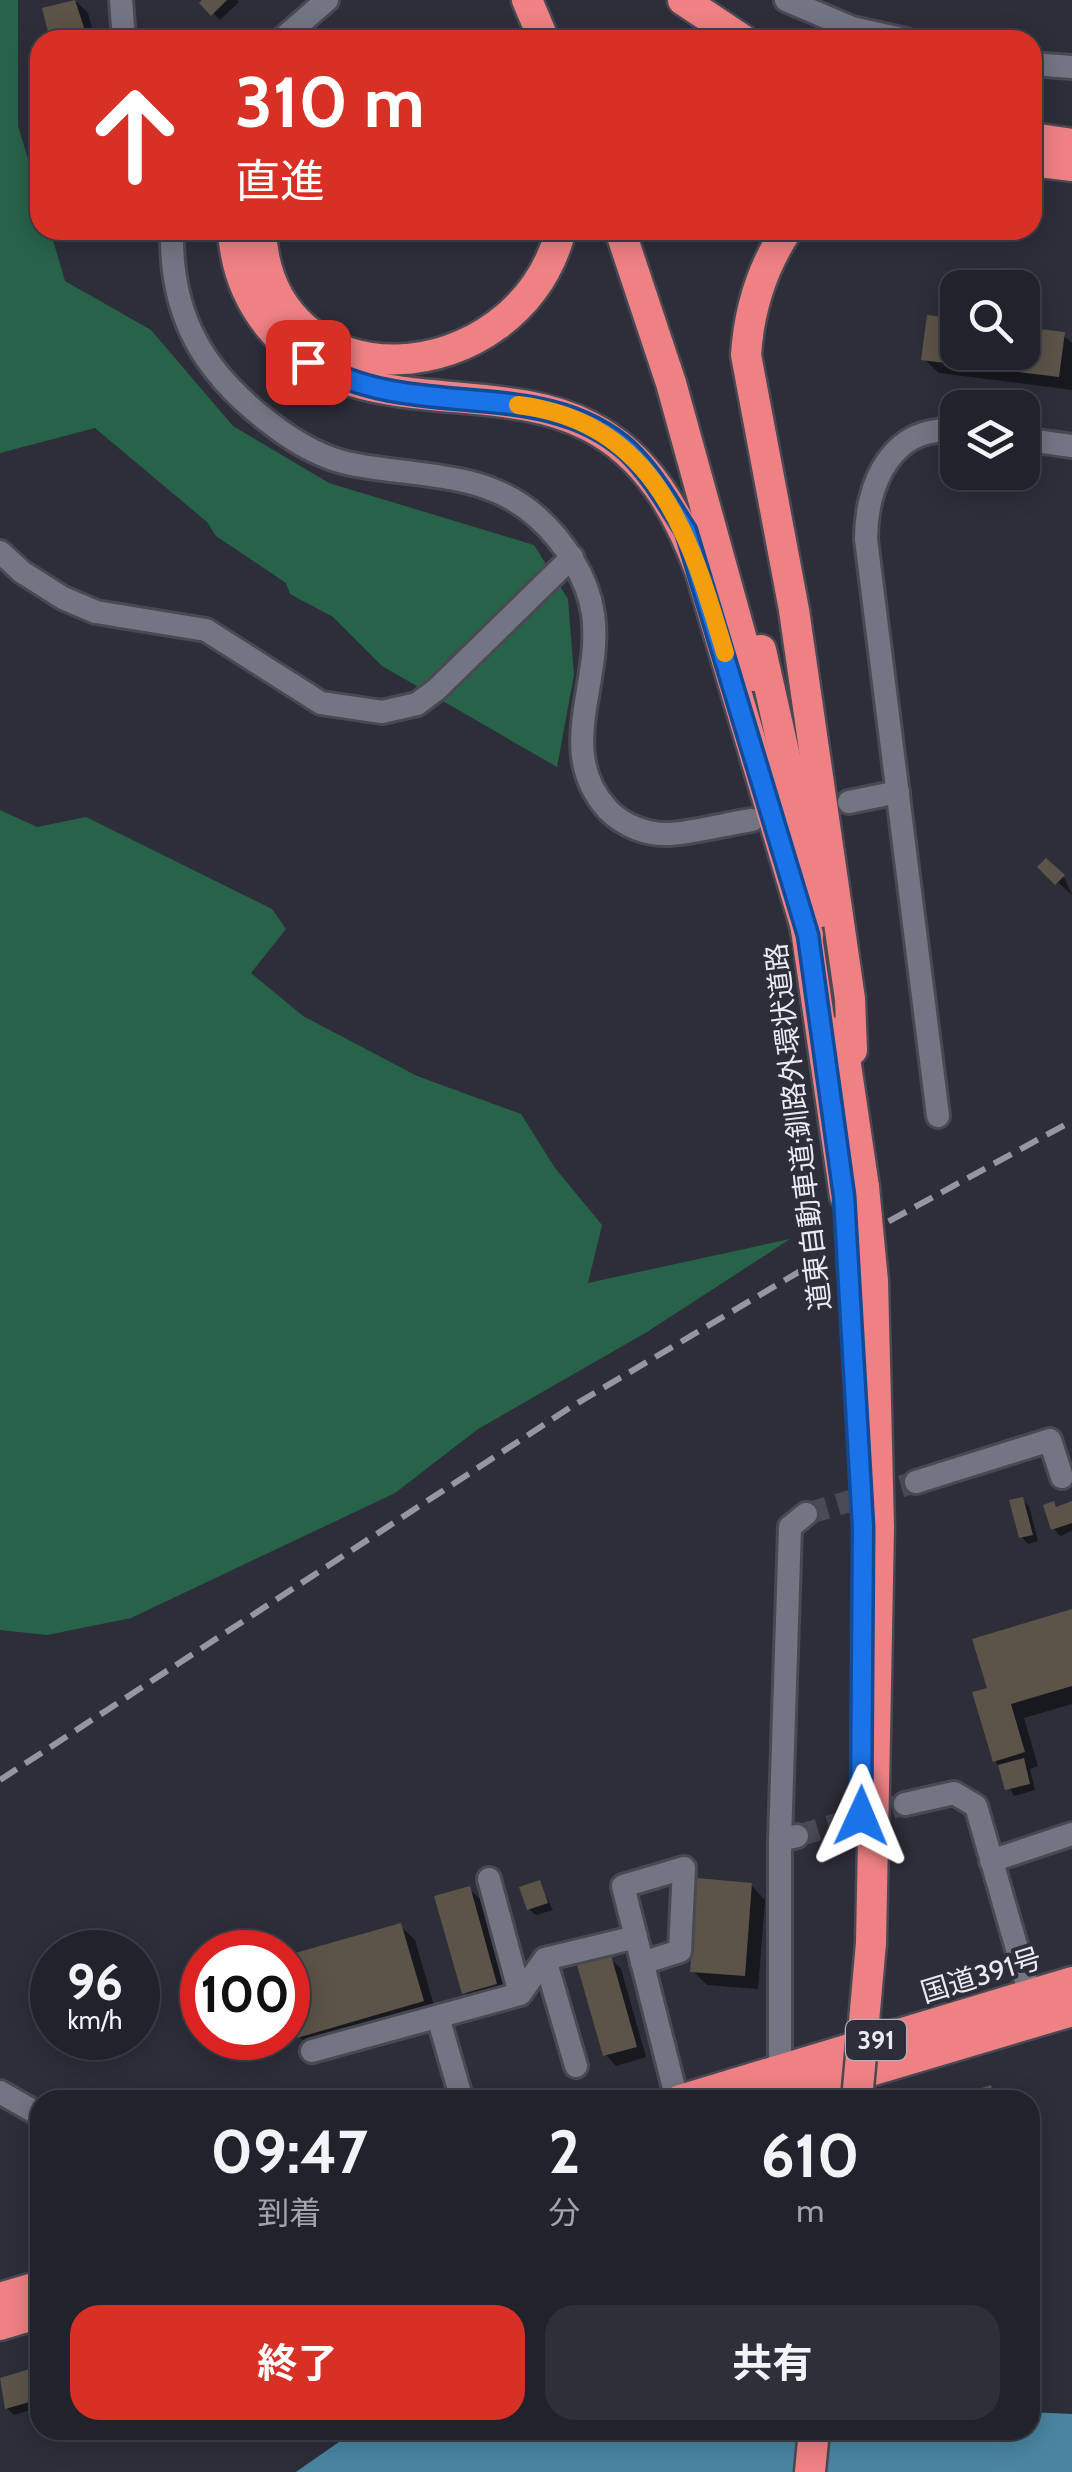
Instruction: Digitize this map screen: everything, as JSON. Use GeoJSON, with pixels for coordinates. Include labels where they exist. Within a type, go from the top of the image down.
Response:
{"type":"FeatureCollection","features":[{"type":"Feature","properties":{"kind":"highway"},"geometry":{"type":"LineString","coordinates":[[683,0],[728,30]]}},
{"type":"Feature","properties":{"kind":"highway"},"geometry":{"type":"LineString","coordinates":[[534,1],[539,30]]}},
{"type":"Feature","properties":{"kind":"highway"},"geometry":{"type":"LineString","coordinates":[[534,1],[557,30]]}},
{"type":"Feature","properties":{"kind":"highway"},"geometry":{"type":"LineString","coordinates":[[1042,140],[1072,144]]}},
{"type":"Feature","properties":{"kind":"highway"},"geometry":{"type":"LineString","coordinates":[[1042,162],[1072,166]]}},
{"type":"Feature","properties":{"kind":"highway"},"geometry":{"type":"LineString","coordinates":[[235,240],[241,278],[256,310],[276,336],[308,362],[344,379],[390,391],[545,408],[588,425],[624,448],[649,473],[686,531],[701,573],[808,935]]}},
{"type":"Feature","properties":{"kind":"highway"},"geometry":{"type":"LineString","coordinates":[[261,240],[262,255],[273,287],[296,317],[324,342],[356,355],[394,361],[428,360],[488,332],[517,310],[558,240]]}},
{"type":"Feature","properties":{"kind":"highway","name":"道東自動車道;釧路外環状道路"},"geometry":{"type":"LineString","coordinates":[[623,240],[676,400],[752,672],[808,935],[854,1191]]}},
{"type":"Feature","properties":{"kind":"highway","name":"道東自動車道;釧路外環状道路"},"geometry":{"type":"LineString","coordinates":[[642,240],[689,379],[766,669],[824,930],[854,1103],[854,1191],[879,1528],[857,2090]]}},
{"type":"Feature","properties":{"kind":"highway"},"geometry":{"type":"LineString","coordinates":[[782,240],[759,285],[749,318],[746,355],[794,610],[848,981],[854,1103]]}},
{"type":"Feature","properties":{"kind":"highway","name":"道東自動車道;釧路外環状道路"},"geometry":{"type":"LineString","coordinates":[[844,2090],[864,1944]]}},
{"type":"Feature","properties":{"kind":"highway","name":"国道391号"},"geometry":{"type":"LineString","coordinates":[[800,2090],[1034,2008],[1072,1982]]}},
{"type":"Feature","properties":{"kind":"highway","name":"国道391号"},"geometry":{"type":"LineString","coordinates":[[711,2090],[780,2068],[1034,2008],[1072,2012]]}},
{"type":"Feature","properties":{"kind":"highway"},"geometry":{"type":"LineString","coordinates":[[0,2298],[30,2289]]}},
{"type":"Feature","properties":{"kind":"highway"},"geometry":{"type":"LineString","coordinates":[[0,2325],[30,2316]]}},
{"type":"Feature","properties":{"kind":"highway"},"geometry":{"type":"LineString","coordinates":[[810,2472],[813,2440]]}},
{"type":"Feature","properties":{"kind":"highway"},"geometry":{"type":"LineString","coordinates":[[825,2472],[827,2440]]}},
{"type":"Feature","properties":{"kind":"street"},"geometry":{"type":"LineString","coordinates":[[122,0],[124,30]]}},
{"type":"Feature","properties":{"kind":"street"},"geometry":{"type":"LineString","coordinates":[[292,30],[327,0]]}},
{"type":"Feature","properties":{"kind":"street"},"geometry":{"type":"LineString","coordinates":[[786,0],[861,30]]}},
{"type":"Feature","properties":{"kind":"street"},"geometry":{"type":"LineString","coordinates":[[1042,65],[1071,69]]}},
{"type":"Feature","properties":{"kind":"street"},"geometry":{"type":"LineString","coordinates":[[172,240],[171,263],[184,318],[211,371],[250,407],[293,440],[345,463],[470,480],[504,494],[538,517],[572,558],[593,611],[595,654],[582,722],[581,765],[597,797],[632,828],[668,834],[752,820]]}},
{"type":"Feature","properties":{"kind":"street"},"geometry":{"type":"LineString","coordinates":[[938,1116],[866,539],[866,504],[873,482],[889,459],[912,441],[940,429]]}},
{"type":"Feature","properties":{"kind":"street"},"geometry":{"type":"LineString","coordinates":[[1040,442],[1072,446]]}},
{"type":"Feature","properties":{"kind":"street"},"geometry":{"type":"LineString","coordinates":[[0,552],[22,572],[63,598],[96,612],[206,630],[321,703],[382,712],[418,704],[437,689],[572,558]]}},
{"type":"Feature","properties":{"kind":"street"},"geometry":{"type":"LineString","coordinates":[[849,802],[898,792]]}},
{"type":"Feature","properties":{"kind":"street"},"geometry":{"type":"LineString","coordinates":[[916,1482],[1050,1440],[1062,1477]]}},
{"type":"Feature","properties":{"kind":"street"},"geometry":{"type":"LineString","coordinates":[[780,2068],[789,1838],[790,1527],[806,1514]]}},
{"type":"Feature","properties":{"kind":"street"},"geometry":{"type":"LineString","coordinates":[[905,1804],[954,1793],[976,1806],[1034,2008]]}},
{"type":"Feature","properties":{"kind":"street"},"geometry":{"type":"LineString","coordinates":[[991,1861],[1072,1834]]}},
{"type":"Feature","properties":{"kind":"street"},"geometry":{"type":"LineString","coordinates":[[642,1963],[680,1951],[684,1868],[623,1886],[642,1963],[676,2090]]}},
{"type":"Feature","properties":{"kind":"street"},"geometry":{"type":"LineString","coordinates":[[489,1879],[520,1994]]}},
{"type":"Feature","properties":{"kind":"street"},"geometry":{"type":"LineString","coordinates":[[312,2051],[520,1994],[545,1959],[636,1937]]}},
{"type":"Feature","properties":{"kind":"street"},"geometry":{"type":"LineString","coordinates":[[545,1959],[576,2066]]}},
{"type":"Feature","properties":{"kind":"street"},"geometry":{"type":"LineString","coordinates":[[438,2017],[459,2090]]}},
{"type":"Feature","properties":{"kind":"street"},"geometry":{"type":"LineString","coordinates":[[0,2092],[30,2109]]}},
{"type":"Feature","properties":{"kind":"green space"},"geometry":{"type":"Polygon","coordinates":[[[0,0],[18,0],[18,126],[30,165],[30,240],[53,240],[65,281],[151,330],[233,426],[329,483],[534,545],[568,599],[574,675],[557,767],[382,666],[333,617],[290,594],[286,583],[216,536],[207,522],[95,428],[0,453],[0,0]]]}},
{"type":"Feature","properties":{"kind":"green space"},"geometry":{"type":"Polygon","coordinates":[[[0,810],[37,827],[86,817],[272,909],[286,929],[251,973],[303,1016],[417,1076],[521,1114],[555,1168],[602,1225],[588,1283],[790,1239],[647,1332],[478,1429],[395,1493],[131,1618],[47,1635],[0,1630],[0,810]]]}},
{"type":"Feature","properties":{"kind":"water"},"geometry":{"type":"Polygon","coordinates":[[[1040,2412],[1072,2414],[1072,2472],[296,2472],[342,2440],[1040,2440],[1040,2412]]]}},
{"type":"Feature","properties":{"kind":"building"},"geometry":{"type":"Polygon","coordinates":[[[75,0],[85,30],[48,30],[42,8],[75,0]]]}},
{"type":"Feature","properties":{"kind":"building"},"geometry":{"type":"Polygon","coordinates":[[[227,0],[211,16],[199,3],[227,0]]]}},
{"type":"Feature","properties":{"kind":"building"},"geometry":{"type":"Polygon","coordinates":[[[927,315],[940,317],[940,362],[921,360],[927,315]]]}},
{"type":"Feature","properties":{"kind":"building"},"geometry":{"type":"Polygon","coordinates":[[[1040,329],[1065,332],[1059,377],[1002,370],[1040,370],[1040,329]]]}},
{"type":"Feature","properties":{"kind":"building"},"geometry":{"type":"Polygon","coordinates":[[[1046,858],[1065,875],[1055,885],[1037,867],[1046,858]]]}},
{"type":"Feature","properties":{"kind":"building"},"geometry":{"type":"Polygon","coordinates":[[[1023,1497],[1033,1535],[1019,1538],[1009,1500],[1023,1497]]]}},
{"type":"Feature","properties":{"kind":"building"},"geometry":{"type":"Polygon","coordinates":[[[1054,1501],[1056,1507],[1072,1501],[1072,1523],[1051,1530],[1043,1505],[1054,1501]]]}},
{"type":"Feature","properties":{"kind":"building"},"geometry":{"type":"Polygon","coordinates":[[[1072,1609],[1072,1686],[1011,1704],[1025,1752],[993,1762],[972,1692],[987,1688],[972,1639],[1072,1609]]]}},
{"type":"Feature","properties":{"kind":"building"},"geometry":{"type":"Polygon","coordinates":[[[1024,1758],[1030,1784],[1005,1790],[998,1765],[1024,1758]]]}},
{"type":"Feature","properties":{"kind":"building"},"geometry":{"type":"Polygon","coordinates":[[[697,1878],[752,1883],[745,1976],[690,1972],[697,1878]]]}},
{"type":"Feature","properties":{"kind":"building"},"geometry":{"type":"Polygon","coordinates":[[[540,1880],[548,1903],[527,1910],[519,1887],[540,1880]]]}},
{"type":"Feature","properties":{"kind":"building"},"geometry":{"type":"Polygon","coordinates":[[[470,1886],[497,1984],[462,1994],[434,1896],[470,1886]]]}},
{"type":"Feature","properties":{"kind":"building"},"geometry":{"type":"Polygon","coordinates":[[[401,1923],[424,2001],[310,2034],[310,1949],[401,1923]]]}},
{"type":"Feature","properties":{"kind":"building"},"geometry":{"type":"Polygon","coordinates":[[[611,1955],[637,2047],[603,2056],[577,1965],[611,1955]]]}},
{"type":"Feature","properties":{"kind":"building"},"geometry":{"type":"Polygon","coordinates":[[[30,2369],[30,2402],[5,2409],[0,2378],[30,2369]]]}},
{"type":"Feature","properties":{"kind":"tunnel"},"geometry":{"type":"LineString","coordinates":[[806,1514],[916,1482]]}},
{"type":"Feature","properties":{"kind":"tunnel"},"geometry":{"type":"LineString","coordinates":[[797,1836],[905,1804]]}},
{"type":"Feature","properties":{"kind":"railway"},"geometry":{"type":"LineString","coordinates":[[0,1780],[571,1407],[829,1254],[1072,1121]]}},
{"type":"Feature","properties":{"kind":"slow traffic"},"geometry":{"type":"LineString","coordinates":[[518,405],[545,408],[588,425],[624,448],[649,473],[686,531],[725,653]]}},
{"type":"Feature","properties":{"kind":"route"},"geometry":{"type":"LineString","coordinates":[[308,362],[344,379],[390,391],[545,408],[588,425],[624,448],[649,473],[686,531],[808,935],[844,1196],[863,1527],[861,1816]]}}]}
